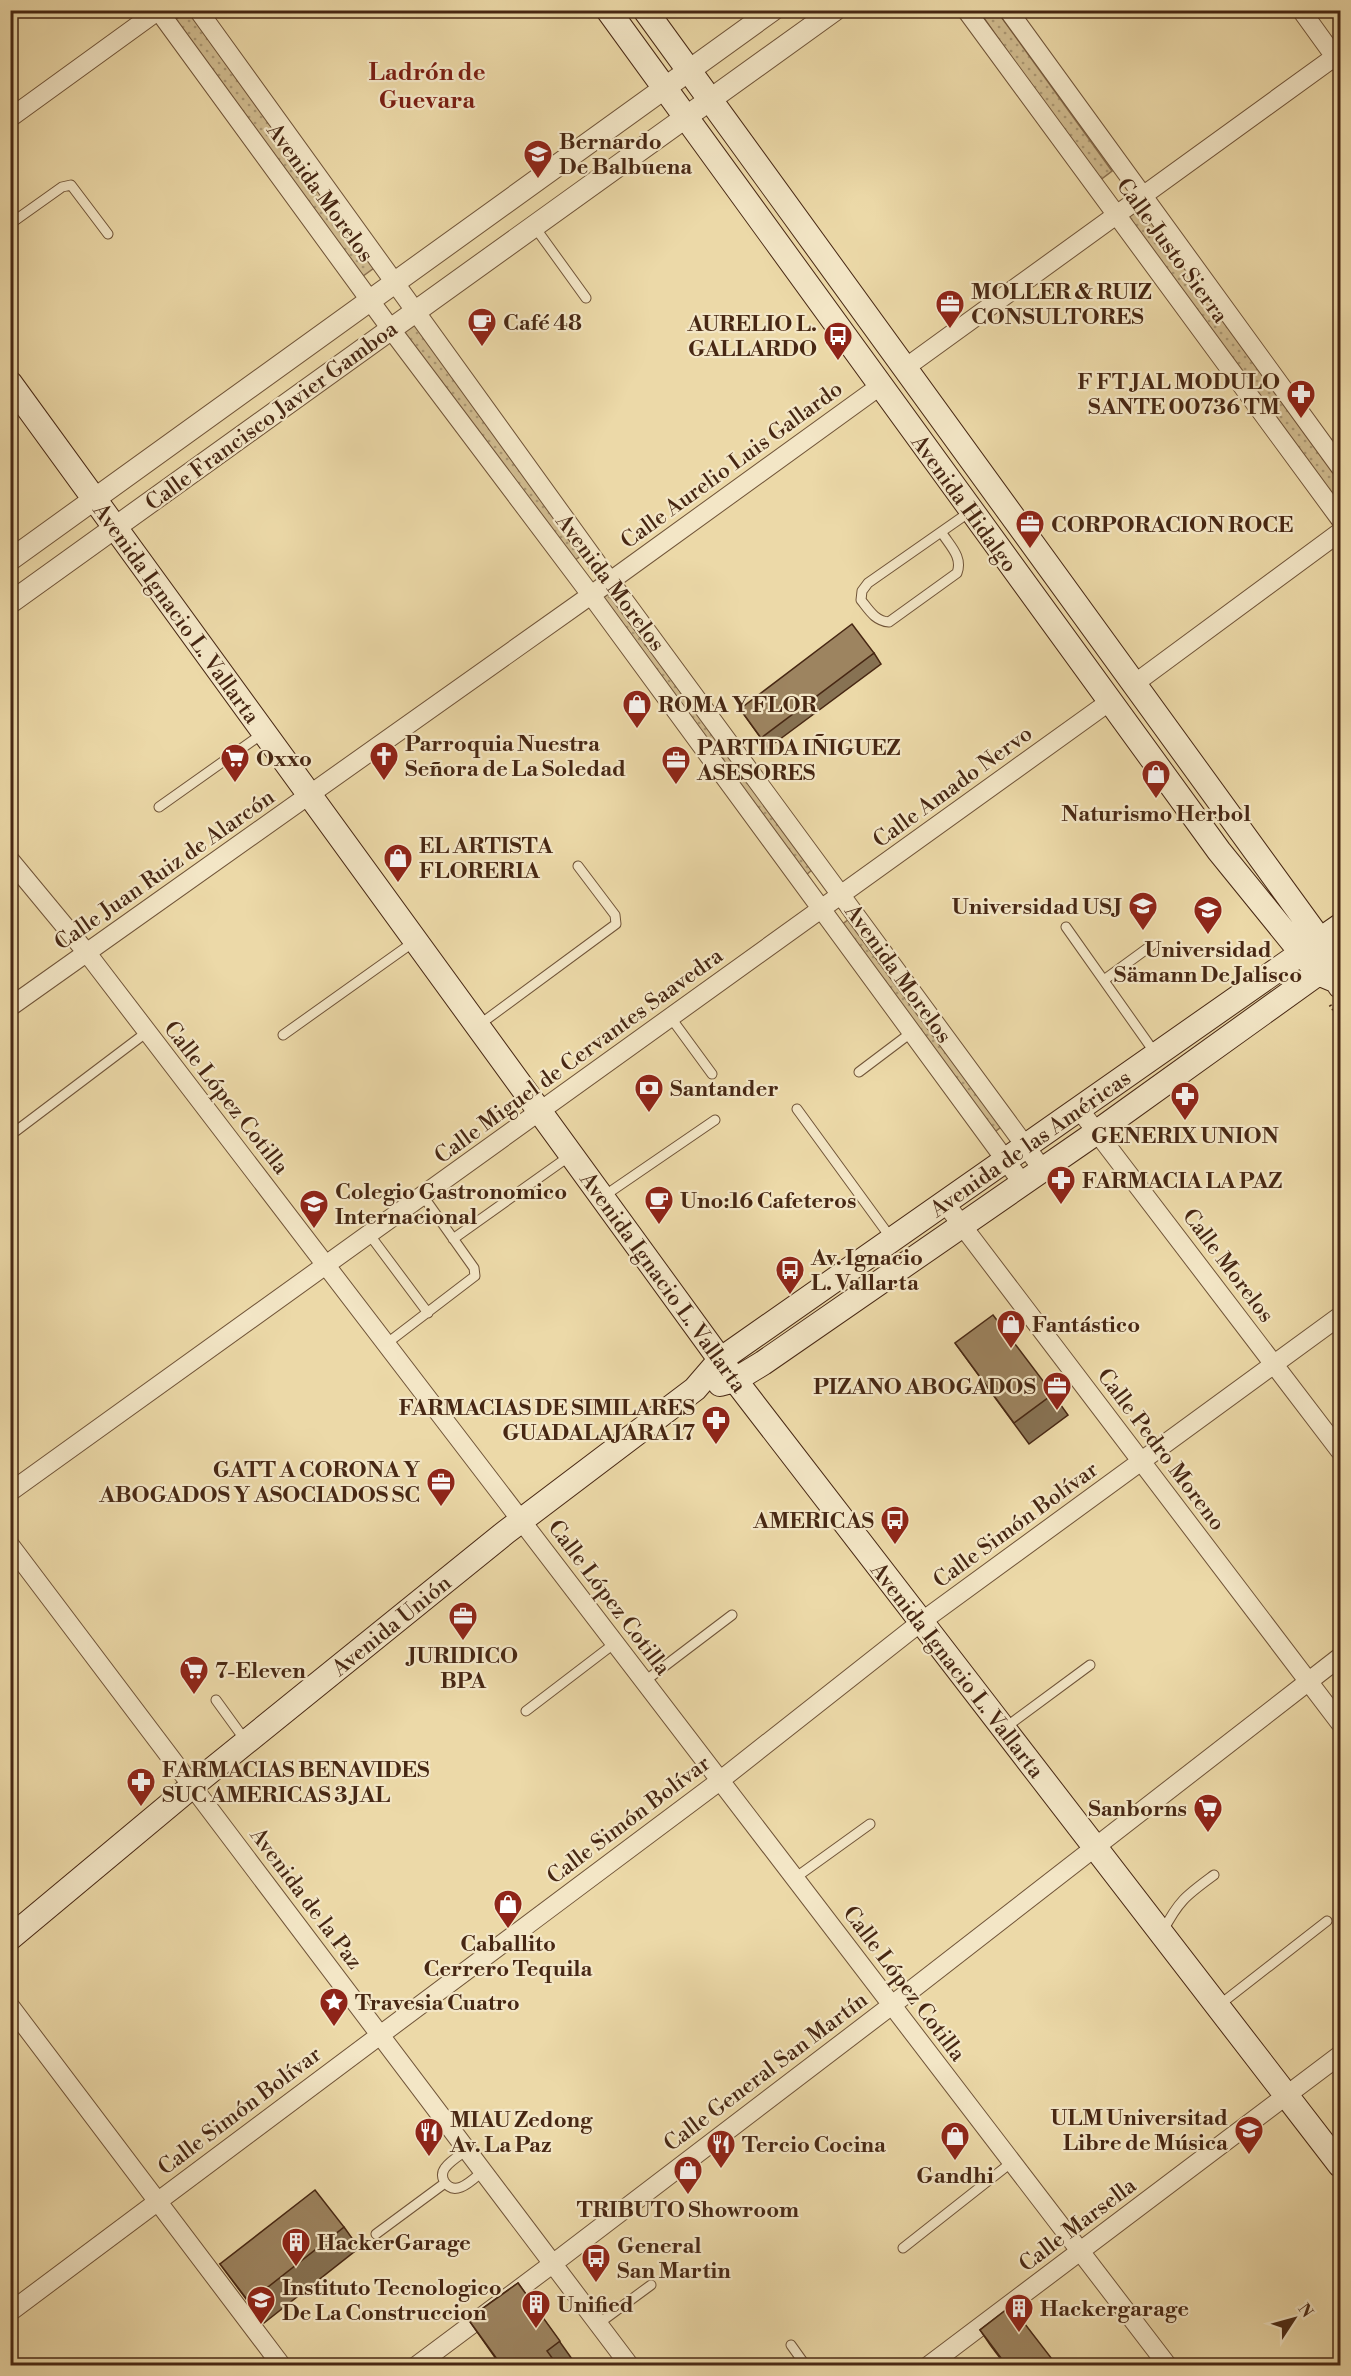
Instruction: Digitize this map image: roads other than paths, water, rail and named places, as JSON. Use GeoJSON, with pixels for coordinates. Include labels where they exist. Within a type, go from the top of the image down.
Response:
{"type":"FeatureCollection","features":[{"type":"Feature","properties":{"kind":"main road","name":"Avenida Hidalgo"},"geometry":{"type":"LineString","coordinates":[[608,10],[1219,851],[1334,972]]}},
{"type":"Feature","properties":{"kind":"main road","name":"Avenida Hidalgo"},"geometry":{"type":"LineString","coordinates":[[645,10],[1134,684],[1311,946]]}},
{"type":"Feature","properties":{"kind":"main road","name":"Avenida Ignacio L. Vallarta"},"geometry":{"type":"LineString","coordinates":[[10,383],[720,1360],[1341,2165]]}},
{"type":"Feature","properties":{"kind":"main road","name":"Avenida de las Américas"},"geometry":{"type":"LineString","coordinates":[[720,1360],[1341,926]]}},
{"type":"Feature","properties":{"kind":"main road","name":"Avenida de las Américas"},"geometry":{"type":"LineString","coordinates":[[735,1380],[1334,972]]}},
{"type":"Feature","properties":{"kind":"main road","name":"Avenida Unión"},"geometry":{"type":"LineString","coordinates":[[10,1938],[246,1742],[521,1520],[694,1389],[720,1360]]}},
{"type":"Feature","properties":{"kind":"main road","name":"Avenida Unión"},"geometry":{"type":"LineString","coordinates":[[694,1389],[735,1380]]}},
{"type":"Feature","properties":{"kind":"street","name":"Avenida Morelos"},"geometry":{"type":"LineString","coordinates":[[198,10],[840,897],[1043,1170]]}},
{"type":"Feature","properties":{"kind":"street","name":"Calle Francisco Javier Gamboa"},"geometry":{"type":"LineString","coordinates":[[10,560],[371,302],[773,10]]}},
{"type":"Feature","properties":{"kind":"street","name":"Calle Francisco Javier Gamboa"},"geometry":{"type":"LineString","coordinates":[[10,603],[835,10]]}},
{"type":"Feature","properties":{"kind":"street","name":"Calle Justo Sierra"},"geometry":{"type":"LineString","coordinates":[[966,10],[1341,519]]}},
{"type":"Feature","properties":{"kind":"street","name":"Calle Justo Sierra"},"geometry":{"type":"LineString","coordinates":[[1008,10],[1341,467]]}},
{"type":"Feature","properties":{"kind":"street"},"geometry":{"type":"LineString","coordinates":[[905,368],[1143,195],[1339,58],[1301,10]]}},
{"type":"Feature","properties":{"kind":"street","name":"Avenida Morelos"},"geometry":{"type":"LineString","coordinates":[[158,11],[371,302],[591,595],[1023,1184]]}},
{"type":"Feature","properties":{"kind":"street"},"geometry":{"type":"LineString","coordinates":[[10,118],[158,11]]}},
{"type":"Feature","properties":{"kind":"street","name":"Calle Aurelio Luis Gallardo"},"geometry":{"type":"LineString","coordinates":[[610,581],[880,386]]}},
{"type":"Feature","properties":{"kind":"street"},"geometry":{"type":"LineString","coordinates":[[1134,684],[1341,532]]}},
{"type":"Feature","properties":{"kind":"street","name":"Calle Juan Ruiz de Alarcón"},"geometry":{"type":"LineString","coordinates":[[10,1007],[610,581]]}},
{"type":"Feature","properties":{"kind":"street","name":"Calle Amado Nervo"},"geometry":{"type":"LineString","coordinates":[[823,910],[1109,702]]}},
{"type":"Feature","properties":{"kind":"street","name":"Calle López Cotilla"},"geometry":{"type":"LineString","coordinates":[[10,860],[87,953],[1168,2366]]}},
{"type":"Feature","properties":{"kind":"street","name":"Calle Miguel de Cervantes Saavedra"},"geometry":{"type":"LineString","coordinates":[[10,1492],[823,910]]}},
{"type":"Feature","properties":{"kind":"street","name":"Calle Morelos"},"geometry":{"type":"LineString","coordinates":[[1080,1109],[1341,1451]]}},
{"type":"Feature","properties":{"kind":"street","name":"Calle Pedro Moreno"},"geometry":{"type":"LineString","coordinates":[[945,1203],[1341,1723]]}},
{"type":"Feature","properties":{"kind":"street","name":"Calle Simón Bolívar"},"geometry":{"type":"LineString","coordinates":[[10,2312],[720,1780],[921,1622],[1341,1316]]}},
{"type":"Feature","properties":{"kind":"street","name":"Avenida de la Paz"},"geometry":{"type":"LineString","coordinates":[[10,1545],[630,2366]]}},
{"type":"Feature","properties":{"kind":"street","name":"Calle General San Martín"},"geometry":{"type":"LineString","coordinates":[[416,2366],[892,2005],[1341,1657]]}},
{"type":"Feature","properties":{"kind":"street"},"geometry":{"type":"LineString","coordinates":[[10,2006],[282,2366]]}},
{"type":"Feature","properties":{"kind":"street","name":"Calle Marsella"},"geometry":{"type":"LineString","coordinates":[[928,2366],[1341,2055]]}},
{"type":"Feature","properties":{"kind":"lane"},"geometry":{"type":"LineString","coordinates":[[10,224],[62,188],[71,185],[108,234]]}},
{"type":"Feature","properties":{"kind":"lane"},"geometry":{"type":"LineString","coordinates":[[534,226],[585,298]]}},
{"type":"Feature","properties":{"kind":"lane"},"geometry":{"type":"LineString","coordinates":[[942,533],[959,558],[960,566],[957,573],[888,622],[874,617],[861,600],[862,591],[868,583],[971,511]]}},
{"type":"Feature","properties":{"kind":"lane"},"geometry":{"type":"LineString","coordinates":[[159,807],[264,733]]}},
{"type":"Feature","properties":{"kind":"lane"},"geometry":{"type":"LineString","coordinates":[[477,1026],[616,924],[615,915],[578,866]]}},
{"type":"Feature","properties":{"kind":"lane"},"geometry":{"type":"LineString","coordinates":[[1066,927],[1156,1055]]}},
{"type":"Feature","properties":{"kind":"lane"},"geometry":{"type":"LineString","coordinates":[[283,1035],[415,941]]}},
{"type":"Feature","properties":{"kind":"lane"},"geometry":{"type":"LineString","coordinates":[[1104,980],[1152,945]]}},
{"type":"Feature","properties":{"kind":"lane"},"geometry":{"type":"LineString","coordinates":[[671,1018],[712,1074]]}},
{"type":"Feature","properties":{"kind":"lane"},"geometry":{"type":"LineString","coordinates":[[16,1131],[147,1032]]}},
{"type":"Feature","properties":{"kind":"lane"},"geometry":{"type":"LineString","coordinates":[[859,1072],[912,1032]]}},
{"type":"Feature","properties":{"kind":"lane"},"geometry":{"type":"LineString","coordinates":[[797,1109],[892,1240]]}},
{"type":"Feature","properties":{"kind":"lane"},"geometry":{"type":"LineString","coordinates":[[602,1197],[715,1120]]}},
{"type":"Feature","properties":{"kind":"lane"},"geometry":{"type":"LineString","coordinates":[[453,1239],[571,1155]]}},
{"type":"Feature","properties":{"kind":"lane"},"geometry":{"type":"LineString","coordinates":[[386,1344],[475,1276],[474,1268],[423,1196]]}},
{"type":"Feature","properties":{"kind":"lane"},"geometry":{"type":"LineString","coordinates":[[369,1234],[428,1313]]}},
{"type":"Feature","properties":{"kind":"lane"},"geometry":{"type":"LineString","coordinates":[[645,1681],[732,1615]]}},
{"type":"Feature","properties":{"kind":"lane"},"geometry":{"type":"LineString","coordinates":[[526,1711],[615,1643]]}},
{"type":"Feature","properties":{"kind":"lane"},"geometry":{"type":"LineString","coordinates":[[1004,1729],[1090,1665]]}},
{"type":"Feature","properties":{"kind":"lane"},"geometry":{"type":"LineString","coordinates":[[216,1700],[246,1742]]}},
{"type":"Feature","properties":{"kind":"lane"},"geometry":{"type":"LineString","coordinates":[[795,1878],[870,1824]]}},
{"type":"Feature","properties":{"kind":"lane"},"geometry":{"type":"LineString","coordinates":[[1161,1933],[1175,1907],[1183,1898],[1214,1875]]}},
{"type":"Feature","properties":{"kind":"lane"},"geometry":{"type":"LineString","coordinates":[[1218,2006],[1327,1921]]}},
{"type":"Feature","properties":{"kind":"lane"},"geometry":{"type":"LineString","coordinates":[[467,2150],[444,2169],[442,2176],[445,2183],[451,2188],[458,2189],[483,2171]]}},
{"type":"Feature","properties":{"kind":"lane"},"geometry":{"type":"LineString","coordinates":[[903,2248],[1012,2162]]}},
{"type":"Feature","properties":{"kind":"lane"},"geometry":{"type":"LineString","coordinates":[[376,2234],[445,2183]]}},
{"type":"Feature","properties":{"kind":"lane"},"geometry":{"type":"LineString","coordinates":[[598,2324],[651,2285]]}},
{"type":"Feature","properties":{"kind":"lane"},"geometry":{"type":"LineString","coordinates":[[791,2345],[806,2366]]}},
{"type":"Feature","properties":{"kind":"place","name":"Bernardo De Balbuena"},"geometry":{"type":"Point","coordinates":[538,180]}},
{"type":"Feature","properties":{"kind":"place","name":"MOLLER & RUIZ CONSULTORES"},"geometry":{"type":"Point","coordinates":[950,330]}},
{"type":"Feature","properties":{"kind":"place","name":"Café 48"},"geometry":{"type":"Point","coordinates":[482,348]}},
{"type":"Feature","properties":{"kind":"place","name":"AURELIO L. GALLARDO"},"geometry":{"type":"Point","coordinates":[838,362]}},
{"type":"Feature","properties":{"kind":"place","name":"F FT JAL MODULO SANTE 00736 TM"},"geometry":{"type":"Point","coordinates":[1301,420]}},
{"type":"Feature","properties":{"kind":"place","name":"CORPORACION ROCE"},"geometry":{"type":"Point","coordinates":[1030,550]}},
{"type":"Feature","properties":{"kind":"place","name":"ROMA Y FLOR"},"geometry":{"type":"Point","coordinates":[637,730]}},
{"type":"Feature","properties":{"kind":"place","name":"Parroquia Nuestra Señora de La Soledad"},"geometry":{"type":"Point","coordinates":[384,782]}},
{"type":"Feature","properties":{"kind":"place","name":"Oxxo"},"geometry":{"type":"Point","coordinates":[235,784]}},
{"type":"Feature","properties":{"kind":"place","name":"PARTIDA IÑIGUEZ ASESORES"},"geometry":{"type":"Point","coordinates":[676,786]}},
{"type":"Feature","properties":{"kind":"place","name":"Naturismo Herbol"},"geometry":{"type":"Point","coordinates":[1156,800]}},
{"type":"Feature","properties":{"kind":"place","name":"EL ARTISTA FLORERIA"},"geometry":{"type":"Point","coordinates":[398,884]}},
{"type":"Feature","properties":{"kind":"place","name":"Universidad USJ"},"geometry":{"type":"Point","coordinates":[1143,932]}},
{"type":"Feature","properties":{"kind":"place","name":"Universidad Sämann De Jalisco"},"geometry":{"type":"Point","coordinates":[1208,936]}},
{"type":"Feature","properties":{"kind":"place","name":"Santander"},"geometry":{"type":"Point","coordinates":[649,1114]}},
{"type":"Feature","properties":{"kind":"place","name":"GENERIX UNION"},"geometry":{"type":"Point","coordinates":[1185,1122]}},
{"type":"Feature","properties":{"kind":"place","name":"FARMACIA LA PAZ"},"geometry":{"type":"Point","coordinates":[1061,1206]}},
{"type":"Feature","properties":{"kind":"place","name":"Uno:16 Cafeteros"},"geometry":{"type":"Point","coordinates":[659,1226]}},
{"type":"Feature","properties":{"kind":"place","name":"Colegio Gastronomico Internacional"},"geometry":{"type":"Point","coordinates":[314,1230]}},
{"type":"Feature","properties":{"kind":"place","name":"Av. Ignacio L. Vallarta"},"geometry":{"type":"Point","coordinates":[790,1296]}},
{"type":"Feature","properties":{"kind":"place","name":"Fantástico"},"geometry":{"type":"Point","coordinates":[1011,1350]}},
{"type":"Feature","properties":{"kind":"place","name":"PIZANO ABOGADOS"},"geometry":{"type":"Point","coordinates":[1057,1412]}},
{"type":"Feature","properties":{"kind":"place","name":"FARMACIAS DE SIMILARES GUADALAJARA 17"},"geometry":{"type":"Point","coordinates":[716,1446]}},
{"type":"Feature","properties":{"kind":"place","name":"GATT A CORONA Y ABOGADOS Y ASOCIADOS SC"},"geometry":{"type":"Point","coordinates":[441,1508]}},
{"type":"Feature","properties":{"kind":"place","name":"AMERICAS"},"geometry":{"type":"Point","coordinates":[895,1546]}},
{"type":"Feature","properties":{"kind":"place","name":"JURIDICO BPA"},"geometry":{"type":"Point","coordinates":[463,1642]}},
{"type":"Feature","properties":{"kind":"place","name":"7-Eleven"},"geometry":{"type":"Point","coordinates":[194,1696]}},
{"type":"Feature","properties":{"kind":"place","name":"FARMACIAS BENAVIDES SUC AMERICAS 3 JAL"},"geometry":{"type":"Point","coordinates":[141,1808]}},
{"type":"Feature","properties":{"kind":"place","name":"Sanborns"},"geometry":{"type":"Point","coordinates":[1208,1834]}},
{"type":"Feature","properties":{"kind":"place","name":"Caballito Cerrero Tequila"},"geometry":{"type":"Point","coordinates":[508,1930]}},
{"type":"Feature","properties":{"kind":"place","name":"Travesia Cuatro"},"geometry":{"type":"Point","coordinates":[334,2028]}},
{"type":"Feature","properties":{"kind":"place","name":"ULM Universitad Libre de Música"},"geometry":{"type":"Point","coordinates":[1249,2156]}},
{"type":"Feature","properties":{"kind":"place","name":"MIAU Zedong Av. La Paz"},"geometry":{"type":"Point","coordinates":[429,2158]}},
{"type":"Feature","properties":{"kind":"place","name":"Gandhi"},"geometry":{"type":"Point","coordinates":[955,2162]}},
{"type":"Feature","properties":{"kind":"place","name":"Tercio Cocina"},"geometry":{"type":"Point","coordinates":[721,2170]}},
{"type":"Feature","properties":{"kind":"place","name":"TRIBUTO Showroom"},"geometry":{"type":"Point","coordinates":[688,2196]}},
{"type":"Feature","properties":{"kind":"place","name":"HackerGarage"},"geometry":{"type":"Point","coordinates":[296,2268]}},
{"type":"Feature","properties":{"kind":"place","name":"General San Martin"},"geometry":{"type":"Point","coordinates":[596,2284]}},
{"type":"Feature","properties":{"kind":"place","name":"Instituto Tecnologico De La Construccion"},"geometry":{"type":"Point","coordinates":[261,2326]}},
{"type":"Feature","properties":{"kind":"place","name":"Unified"},"geometry":{"type":"Point","coordinates":[536,2330]}},
{"type":"Feature","properties":{"kind":"place","name":"Hackergarage"},"geometry":{"type":"Point","coordinates":[1019,2334]}},
{"type":"Feature","properties":{"kind":"district","name":"Ladrón de Guevara"},"geometry":{"type":"Point","coordinates":[427,86]}}]}
